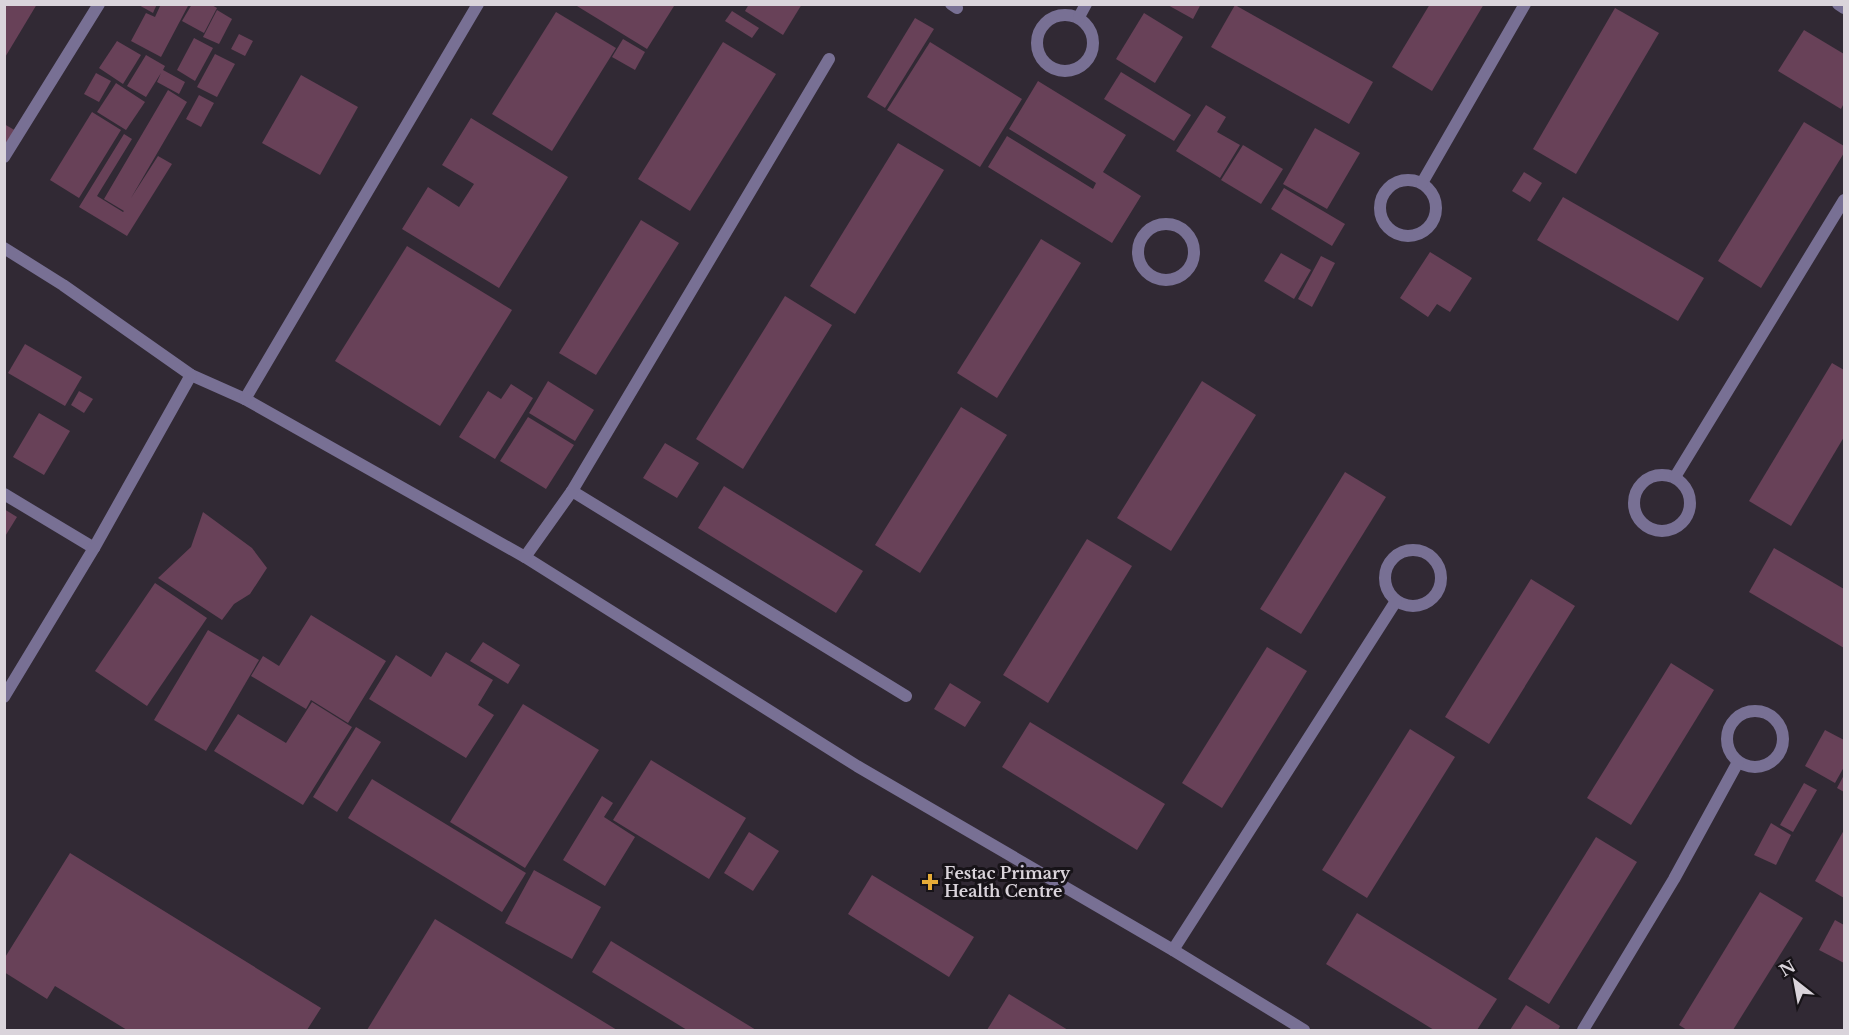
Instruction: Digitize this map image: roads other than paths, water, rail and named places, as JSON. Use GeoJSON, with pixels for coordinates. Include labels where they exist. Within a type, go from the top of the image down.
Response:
{"type":"FeatureCollection","features":[{"type":"Feature","properties":{"kind":"street"},"geometry":{"type":"LineString","coordinates":[[4,157],[99,4]]}},
{"type":"Feature","properties":{"kind":"street"},"geometry":{"type":"LineString","coordinates":[[245,399],[478,4]]}},
{"type":"Feature","properties":{"kind":"street"},"geometry":{"type":"LineString","coordinates":[[1079,17],[1086,4]]}},
{"type":"Feature","properties":{"kind":"street"},"geometry":{"type":"LineString","coordinates":[[1422,183],[1525,4]]}},
{"type":"Feature","properties":{"kind":"street"},"geometry":{"type":"LineString","coordinates":[[1838,4],[1845,8]]}},
{"type":"Feature","properties":{"kind":"street"},"geometry":{"type":"LineString","coordinates":[[1064,14],[1079,17],[1089,27],[1094,42],[1090,56],[1080,67],[1066,71],[1051,68],[1041,58],[1036,44],[1040,29],[1050,18],[1064,14]]}},
{"type":"Feature","properties":{"kind":"street"},"geometry":{"type":"LineString","coordinates":[[525,556],[572,491],[829,59]]}},
{"type":"Feature","properties":{"kind":"street"},"geometry":{"type":"LineString","coordinates":[[1411,180],[1422,183],[1432,193],[1437,206],[1433,222],[1423,233],[1404,237],[1391,232],[1380,214],[1381,198],[1395,183],[1411,180]]}},
{"type":"Feature","properties":{"kind":"street"},"geometry":{"type":"LineString","coordinates":[[1675,477],[1845,200]]}},
{"type":"Feature","properties":{"kind":"street"},"geometry":{"type":"LineString","coordinates":[[1169,223],[1180,226],[1190,236],[1195,249],[1191,265],[1181,276],[1163,280],[1149,275],[1138,258],[1139,242],[1153,226],[1169,223]]}},
{"type":"Feature","properties":{"kind":"street"},"geometry":{"type":"LineString","coordinates":[[4,248],[63,285],[191,375],[245,399],[525,556],[857,766],[1173,950],[1304,1030]]}},
{"type":"Feature","properties":{"kind":"street"},"geometry":{"type":"LineString","coordinates":[[4,698],[94,548],[191,375]]}},
{"type":"Feature","properties":{"kind":"street"},"geometry":{"type":"LineString","coordinates":[[1661,474],[1675,477],[1686,488],[1690,502],[1687,517],[1677,527],[1662,531],[1648,528],[1637,518],[1633,504],[1636,489],[1647,478],[1661,474]]}},
{"type":"Feature","properties":{"kind":"street"},"geometry":{"type":"LineString","coordinates":[[572,491],[906,696]]}},
{"type":"Feature","properties":{"kind":"street"},"geometry":{"type":"LineString","coordinates":[[4,494],[94,548]]}},
{"type":"Feature","properties":{"kind":"street"},"geometry":{"type":"LineString","coordinates":[[1416,549],[1430,554],[1439,566],[1442,580],[1436,594],[1425,603],[1410,606],[1396,601],[1387,589],[1384,574],[1389,561],[1402,552],[1416,549]]}},
{"type":"Feature","properties":{"kind":"street"},"geometry":{"type":"LineString","coordinates":[[1173,950],[1396,601]]}},
{"type":"Feature","properties":{"kind":"street"},"geometry":{"type":"LineString","coordinates":[[1758,710],[1772,716],[1781,727],[1783,741],[1778,755],[1766,765],[1752,767],[1737,762],[1728,750],[1726,736],[1731,722],[1743,712],[1758,710]]}},
{"type":"Feature","properties":{"kind":"street"},"geometry":{"type":"LineString","coordinates":[[1583,1030],[1674,879],[1737,762]]}},
{"type":"Feature","properties":{"kind":"place","name":"Festac Primary Health Centre"},"geometry":{"type":"Point","coordinates":[930,882]}}]}
